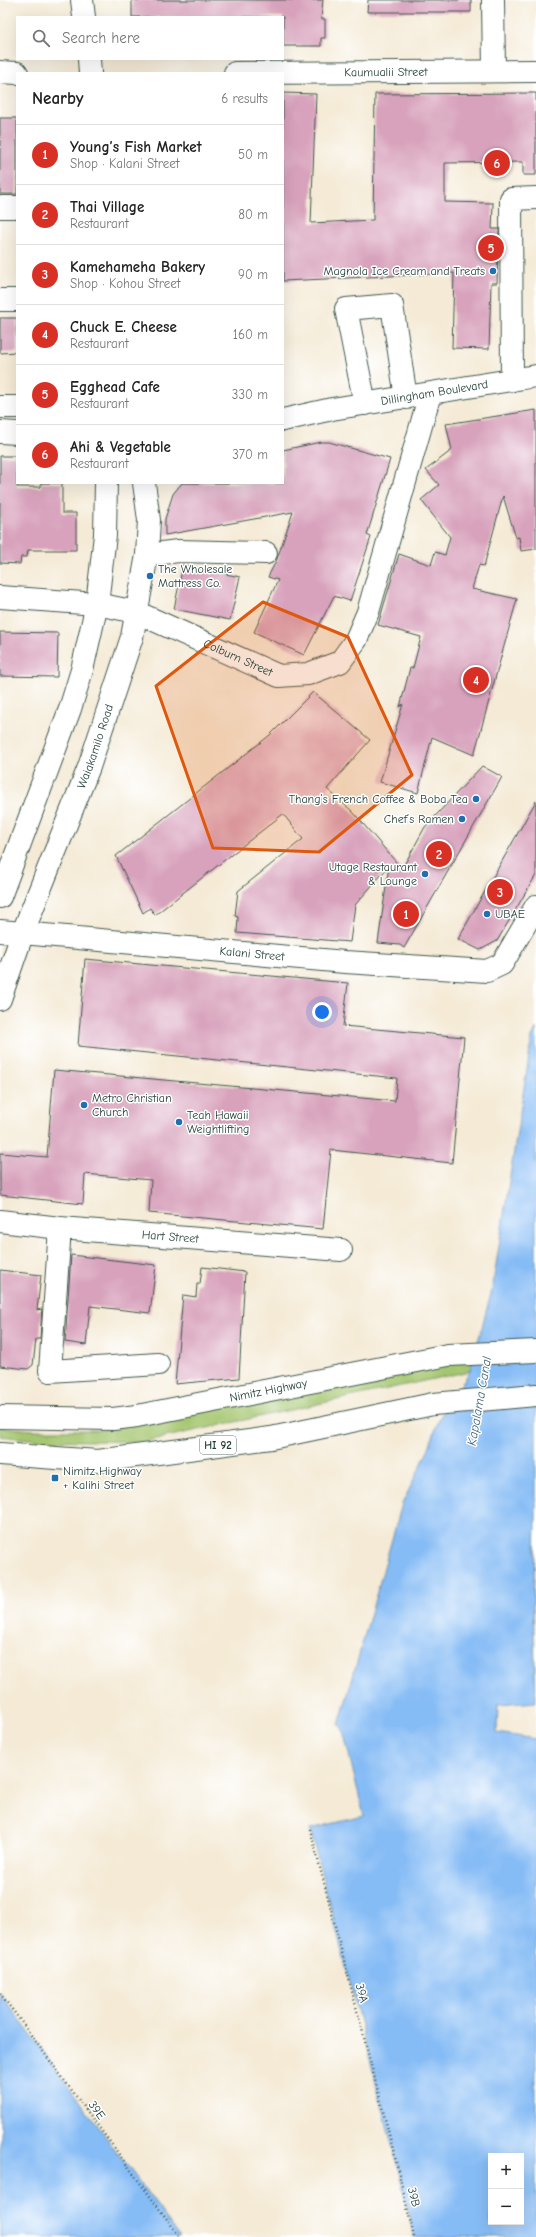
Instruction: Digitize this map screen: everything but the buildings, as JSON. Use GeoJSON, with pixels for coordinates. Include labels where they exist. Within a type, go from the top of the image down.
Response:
{"type":"FeatureCollection","features":[{"type":"Feature","properties":{"kind":"main road"},"geometry":{"type":"LineString","coordinates":[[82,0],[84,16]]}},
{"type":"Feature","properties":{"kind":"main road"},"geometry":{"type":"LineString","coordinates":[[494,0],[494,70]]}},
{"type":"Feature","properties":{"kind":"main road"},"geometry":{"type":"LineString","coordinates":[[89,60],[90,72]]}},
{"type":"Feature","properties":{"kind":"main road","name":"Kaumualii Street"},"geometry":{"type":"LineString","coordinates":[[284,72],[494,70],[536,71]]}},
{"type":"Feature","properties":{"kind":"main road"},"geometry":{"type":"LineString","coordinates":[[0,72],[16,73]]}},
{"type":"Feature","properties":{"kind":"main road"},"geometry":{"type":"LineString","coordinates":[[512,380],[511,199],[536,198]]}},
{"type":"Feature","properties":{"kind":"main road"},"geometry":{"type":"LineString","coordinates":[[0,207],[16,207]]}},
{"type":"Feature","properties":{"kind":"main road"},"geometry":{"type":"LineString","coordinates":[[0,300],[16,300]]}},
{"type":"Feature","properties":{"kind":"main road"},"geometry":{"type":"LineString","coordinates":[[365,404],[346,309],[392,305],[406,398]]}},
{"type":"Feature","properties":{"kind":"main road"},"geometry":{"type":"LineString","coordinates":[[0,313],[16,313]]}},
{"type":"Feature","properties":{"kind":"main road","name":"Dillingham Boulevard"},"geometry":{"type":"LineString","coordinates":[[284,420],[332,409],[536,376]]}},
{"type":"Feature","properties":{"kind":"main road","name":"Colburn Street"},"geometry":{"type":"LineString","coordinates":[[0,597],[97,604],[136,612],[279,676],[308,674],[340,662],[356,640],[368,612],[430,394]]}},
{"type":"Feature","properties":{"kind":"main road"},"geometry":{"type":"LineString","coordinates":[[0,407],[16,407]]}},
{"type":"Feature","properties":{"kind":"main road","name":"Dillingham Boulevard"},"geometry":{"type":"LineString","coordinates":[[284,408],[332,409]]}},
{"type":"Feature","properties":{"kind":"main road"},"geometry":{"type":"LineString","coordinates":[[0,432],[16,433]]}},
{"type":"Feature","properties":{"kind":"main road"},"geometry":{"type":"LineString","coordinates":[[0,897],[70,709],[97,604],[105,535],[106,484]]}},
{"type":"Feature","properties":{"kind":"main road","name":"Waiakamilo Road"},"geometry":{"type":"LineString","coordinates":[[0,999],[23,932],[89,767],[132,637],[147,555],[148,520],[144,484]]}},
{"type":"Feature","properties":{"kind":"main road"},"geometry":{"type":"LineString","coordinates":[[147,555],[178,551],[266,553]]}},
{"type":"Feature","properties":{"kind":"main road","name":"Kalani Street"},"geometry":{"type":"LineString","coordinates":[[0,931],[345,962],[486,971],[502,964],[536,906]]}},
{"type":"Feature","properties":{"kind":"main road","name":"Hart Street"},"geometry":{"type":"LineString","coordinates":[[0,1221],[60,1228],[341,1250]]}},
{"type":"Feature","properties":{"kind":"main road"},"geometry":{"type":"LineString","coordinates":[[60,1228],[50,1371],[158,1364]]}},
{"type":"Feature","properties":{"kind":"main road","name":"Nimitz Highway"},"geometry":{"type":"LineString","coordinates":[[5,1416],[113,1419],[137,1416],[448,1355],[536,1350]]}},
{"type":"Feature","properties":{"kind":"main road","name":"HI 92"},"geometry":{"type":"LineString","coordinates":[[0,1454],[98,1461],[271,1438],[433,1404],[536,1396]]}},
{"type":"Feature","properties":{"kind":"path","name":"39A"},"geometry":{"type":"LineString","coordinates":[[310,1829],[396,2160]]}},
{"type":"Feature","properties":{"kind":"path","name":"39E"},"geometry":{"type":"LineString","coordinates":[[0,1993],[180,2237]]}},
{"type":"Feature","properties":{"kind":"path","name":"39B"},"geometry":{"type":"LineString","coordinates":[[396,2160],[414,2237]]}},
{"type":"Feature","properties":{"kind":"highlighted area"},"geometry":{"type":"Polygon","coordinates":[[[263,602],[348,637],[412,775],[319,852],[213,848],[156,686],[263,602]]]}},
{"type":"Feature","properties":{"kind":"green space"},"geometry":{"type":"Polygon","coordinates":[[[475,1352],[470,1371],[143,1442],[37,1440],[0,1436],[0,1427],[33,1430],[103,1430],[475,1352]]]}},
{"type":"Feature","properties":{"kind":"water","name":"Kapalama Canal"},"geometry":{"type":"Polygon","coordinates":[[[536,1028],[536,1522],[533,1605],[536,1702],[498,1705],[497,1733],[536,1739],[536,2237],[414,2237],[396,2160],[310,1829],[364,1816],[342,1726],[339,1725],[402,1504],[427,1453],[440,1417],[470,1371],[492,1290],[532,1037],[536,1028]]]}},
{"type":"Feature","properties":{"kind":"water"},"geometry":{"type":"Polygon","coordinates":[[[0,1993],[180,2237],[0,2237],[0,1993]]]}},
{"type":"Feature","properties":{"kind":"place","name":"Ahi & Vegetable"},"geometry":{"type":"Point","coordinates":[497,163]}},
{"type":"Feature","properties":{"kind":"place","name":"Egghead Cafe"},"geometry":{"type":"Point","coordinates":[491,248]}},
{"type":"Feature","properties":{"kind":"place","name":"Magnola Ice Cream and Treats"},"geometry":{"type":"Point","coordinates":[493,271]}},
{"type":"Feature","properties":{"kind":"place","name":"The Wholesale Mattress Co."},"geometry":{"type":"Point","coordinates":[150,576]}},
{"type":"Feature","properties":{"kind":"place","name":"Chuck E. Cheese"},"geometry":{"type":"Point","coordinates":[476,680]}},
{"type":"Feature","properties":{"kind":"place","name":"Thang’s French Coffee & Boba Tea"},"geometry":{"type":"Point","coordinates":[476,799]}},
{"type":"Feature","properties":{"kind":"place","name":"Chef’s Ramen"},"geometry":{"type":"Point","coordinates":[462,819]}},
{"type":"Feature","properties":{"kind":"place","name":"Thai Village"},"geometry":{"type":"Point","coordinates":[439,854]}},
{"type":"Feature","properties":{"kind":"place","name":"Utage Restaurant & Lounge"},"geometry":{"type":"Point","coordinates":[425,874]}},
{"type":"Feature","properties":{"kind":"place","name":"Kamehameha Bakery"},"geometry":{"type":"Point","coordinates":[500,892]}},
{"type":"Feature","properties":{"kind":"place","name":"Young’s Fish Market"},"geometry":{"type":"Point","coordinates":[406,914]}},
{"type":"Feature","properties":{"kind":"place","name":"UBAE"},"geometry":{"type":"Point","coordinates":[487,914]}},
{"type":"Feature","properties":{"kind":"place","name":"Metro Christian Church"},"geometry":{"type":"Point","coordinates":[84,1105]}},
{"type":"Feature","properties":{"kind":"place","name":"Teah Hawaii Weightlifting"},"geometry":{"type":"Point","coordinates":[179,1122]}},
{"type":"Feature","properties":{"kind":"place","name":"Nimitz Highway + Kalihi Street"},"geometry":{"type":"Point","coordinates":[55,1478]}}]}
